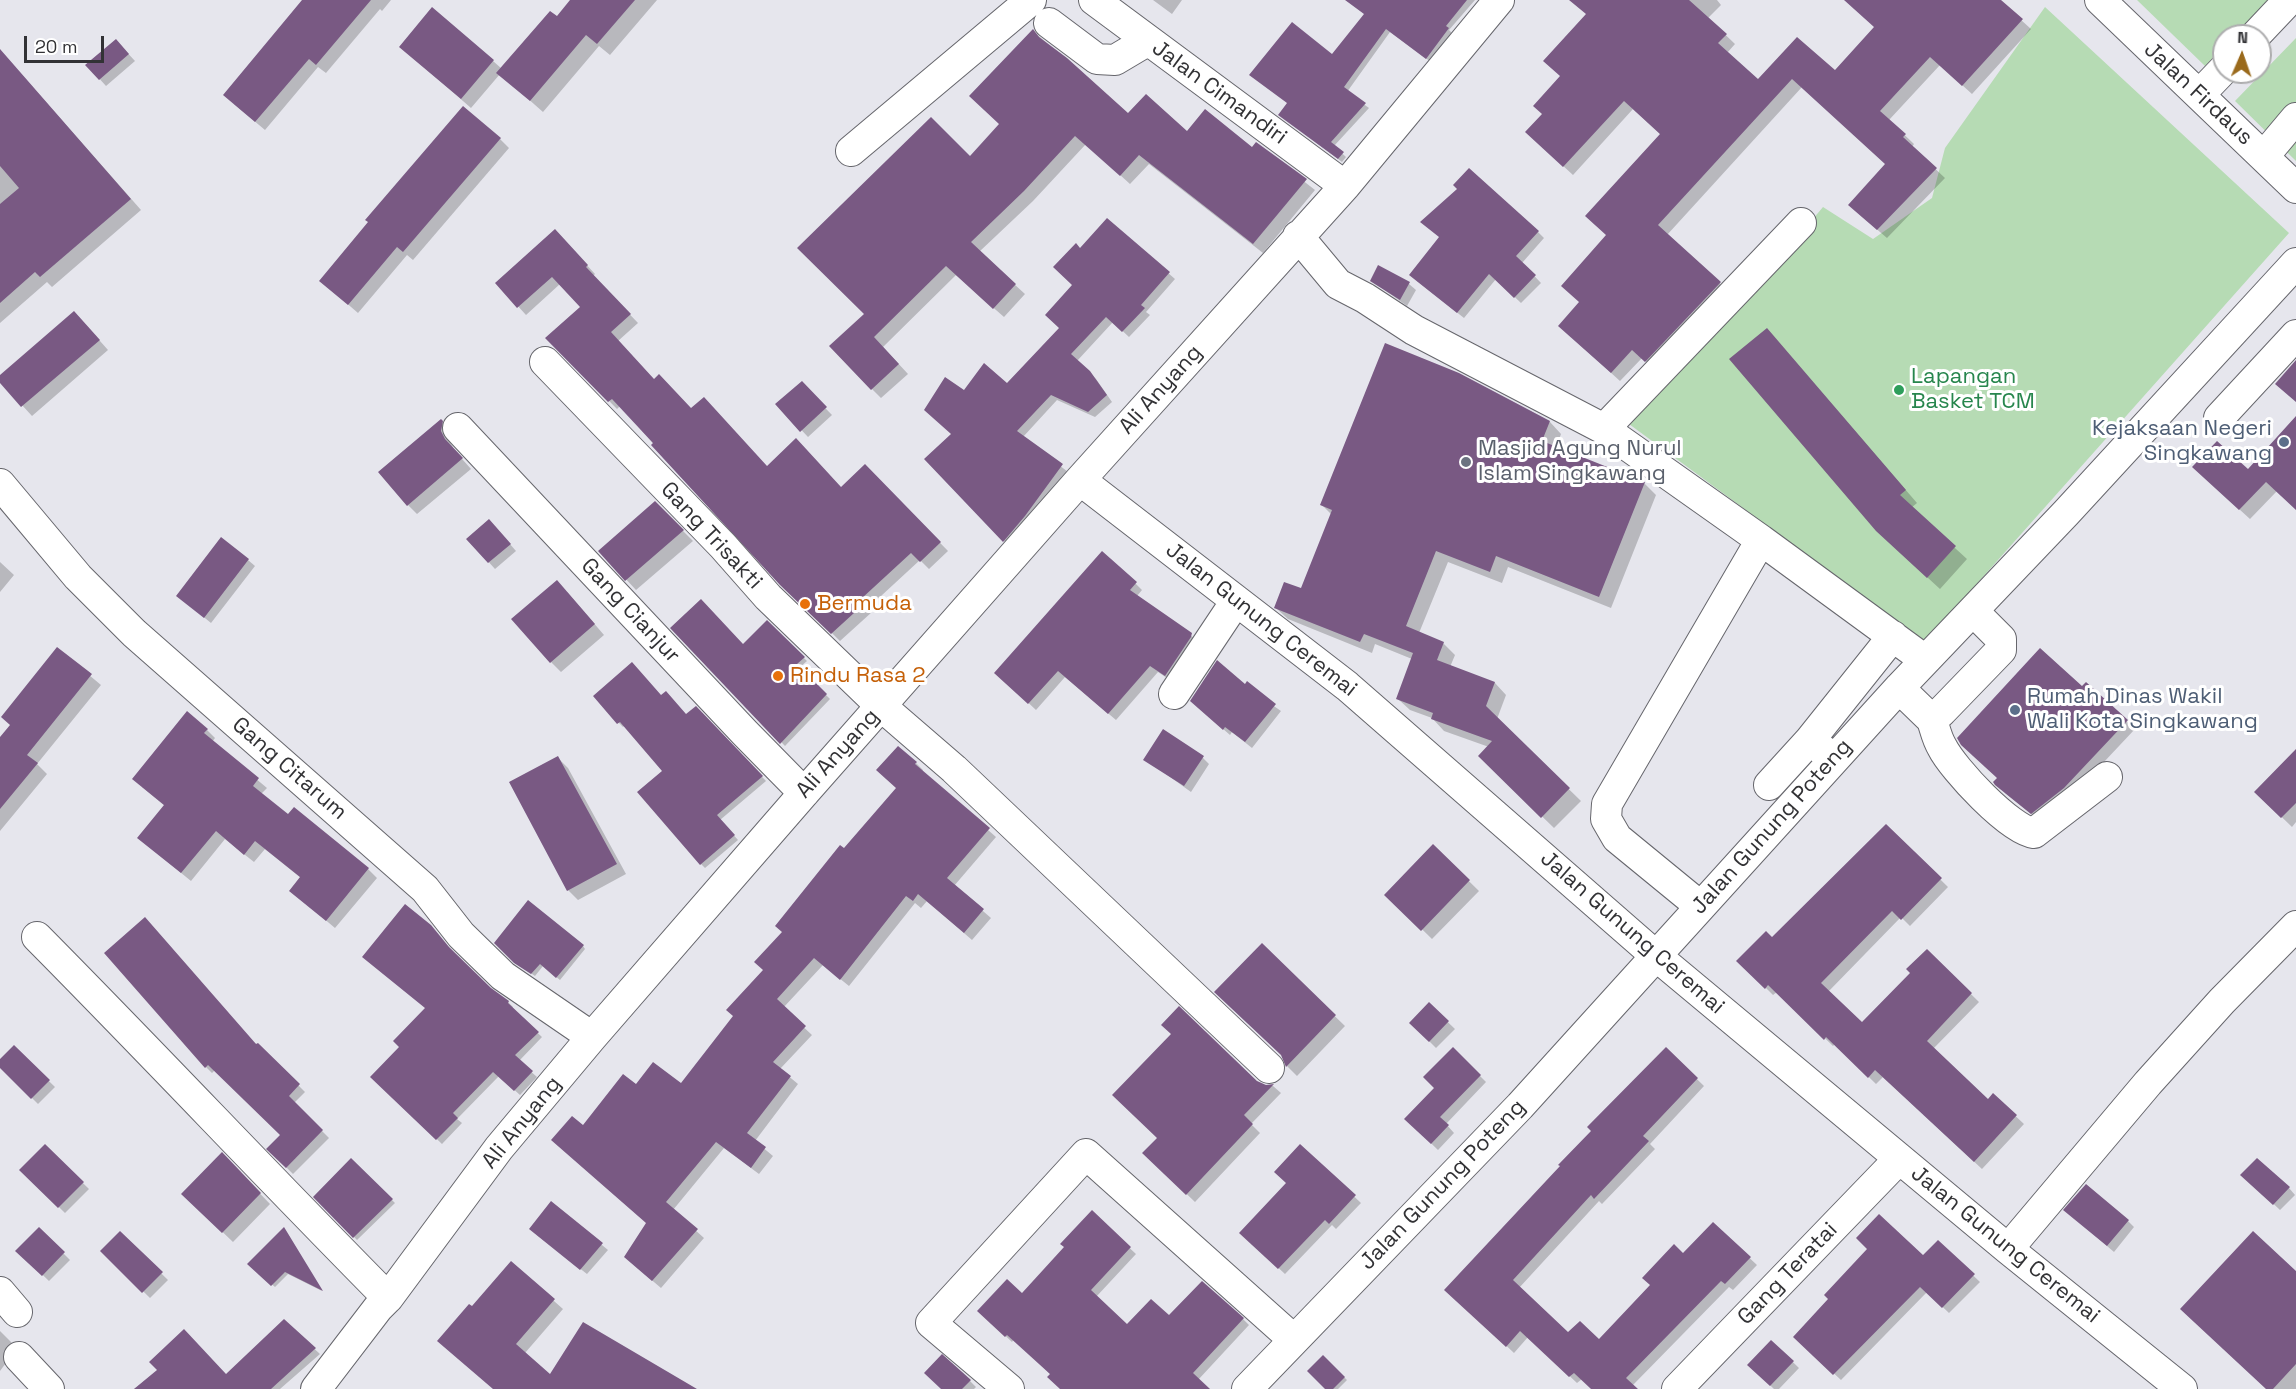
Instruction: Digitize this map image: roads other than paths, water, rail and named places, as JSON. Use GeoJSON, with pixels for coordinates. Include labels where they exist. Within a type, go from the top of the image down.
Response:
{"type":"FeatureCollection","features":[{"type":"Feature","properties":{"kind":"street","name":"Jalan Cimandiri"},"geometry":{"type":"LineString","coordinates":[[1094,0],[1345,186]]}},
{"type":"Feature","properties":{"kind":"street","name":"Ali Anyang"},"geometry":{"type":"LineString","coordinates":[[316,1389],[388,1298],[499,1148],[592,1037],[804,792],[1080,480],[1345,186],[1499,0]]}},
{"type":"Feature","properties":{"kind":"street","name":"Jalan Firdaus"},"geometry":{"type":"LineString","coordinates":[[2100,0],[2142,52],[2199,95],[2296,188]]}},
{"type":"Feature","properties":{"kind":"street"},"geometry":{"type":"LineString","coordinates":[[2266,24],[2289,0]]}},
{"type":"Feature","properties":{"kind":"street"},"geometry":{"type":"LineString","coordinates":[[851,151],[1040,11],[1097,59],[1115,60],[1147,41]]}},
{"type":"Feature","properties":{"kind":"street"},"geometry":{"type":"LineString","coordinates":[[2199,95],[2212,81]]}},
{"type":"Feature","properties":{"kind":"street"},"geometry":{"type":"LineString","coordinates":[[2264,156],[2296,118]]}},
{"type":"Feature","properties":{"kind":"street"},"geometry":{"type":"LineString","coordinates":[[1604,429],[1801,223]]}},
{"type":"Feature","properties":{"kind":"street"},"geometry":{"type":"LineString","coordinates":[[1298,236],[1338,284],[1365,298],[1414,330],[1604,429],[1925,660]]}},
{"type":"Feature","properties":{"kind":"street","name":"Jalan Gunung Poteng"},"geometry":{"type":"LineString","coordinates":[[1246,1389],[1520,1106],[1899,688],[2296,263]]}},
{"type":"Feature","properties":{"kind":"street"},"geometry":{"type":"LineString","coordinates":[[2219,418],[2296,335]]}},
{"type":"Feature","properties":{"kind":"street","name":"Gang Trisakti"},"geometry":{"type":"LineString","coordinates":[[545,362],[723,546],[768,597],[881,706],[954,769],[1269,1068]]}},
{"type":"Feature","properties":{"kind":"street","name":"Gang Cianjur"},"geometry":{"type":"LineString","coordinates":[[458,428],[804,792]]}},
{"type":"Feature","properties":{"kind":"street","name":"Jalan Gunung Ceremai"},"geometry":{"type":"LineString","coordinates":[[1080,480],[1347,686],[1655,955],[2008,1249],[2182,1389]]}},
{"type":"Feature","properties":{"kind":"street","name":"Gang Citarum"},"geometry":{"type":"LineString","coordinates":[[0,484],[78,577],[134,633],[424,889],[460,935],[503,976],[592,1037]]}},
{"type":"Feature","properties":{"kind":"street"},"geometry":{"type":"LineString","coordinates":[[1700,906],[1617,838],[1606,819],[1607,804],[1761,540]]}},
{"type":"Feature","properties":{"kind":"street"},"geometry":{"type":"LineString","coordinates":[[1174,694],[1236,601]]}},
{"type":"Feature","properties":{"kind":"street"},"geometry":{"type":"LineString","coordinates":[[1932,720],[2001,650],[2001,639],[1973,610]]}},
{"type":"Feature","properties":{"kind":"street"},"geometry":{"type":"LineString","coordinates":[[1769,785],[1810,740],[1893,636]]}},
{"type":"Feature","properties":{"kind":"street"},"geometry":{"type":"LineString","coordinates":[[1899,688],[1932,720],[1941,747],[1962,776],[2015,826],[2025,832],[2034,833],[2108,777]]}},
{"type":"Feature","properties":{"kind":"street"},"geometry":{"type":"LineString","coordinates":[[1810,740],[1833,761]]}},
{"type":"Feature","properties":{"kind":"street"},"geometry":{"type":"LineString","coordinates":[[2008,1249],[2156,1074],[2222,1001],[2296,926]]}},
{"type":"Feature","properties":{"kind":"street"},"geometry":{"type":"LineString","coordinates":[[37,937],[175,1076],[248,1157],[388,1298]]}},
{"type":"Feature","properties":{"kind":"street"},"geometry":{"type":"LineString","coordinates":[[1009,1389],[931,1323],[1086,1154],[1294,1340]]}},
{"type":"Feature","properties":{"kind":"street","name":"Gang Teratai"},"geometry":{"type":"LineString","coordinates":[[1677,1389],[1899,1159]]}},
{"type":"Feature","properties":{"kind":"street"},"geometry":{"type":"LineString","coordinates":[[19,1357],[49,1389]]}},
{"type":"Feature","properties":{"kind":"place","name":"Lapangan Basket TCM"},"geometry":{"type":"Point","coordinates":[1899,390]}},
{"type":"Feature","properties":{"kind":"place","name":"Kejaksaan Negeri Singkawang"},"geometry":{"type":"Point","coordinates":[2284,442]}},
{"type":"Feature","properties":{"kind":"place","name":"Masjid Agung Nurul Islam Singkawang"},"geometry":{"type":"Point","coordinates":[1466,462]}},
{"type":"Feature","properties":{"kind":"place","name":"Bermuda"},"geometry":{"type":"Point","coordinates":[805,604]}},
{"type":"Feature","properties":{"kind":"place","name":"Rindu Rasa 2"},"geometry":{"type":"Point","coordinates":[778,676]}},
{"type":"Feature","properties":{"kind":"place","name":"Rumah Dinas Wakil Wali Kota Singkawang"},"geometry":{"type":"Point","coordinates":[2015,710]}}]}
